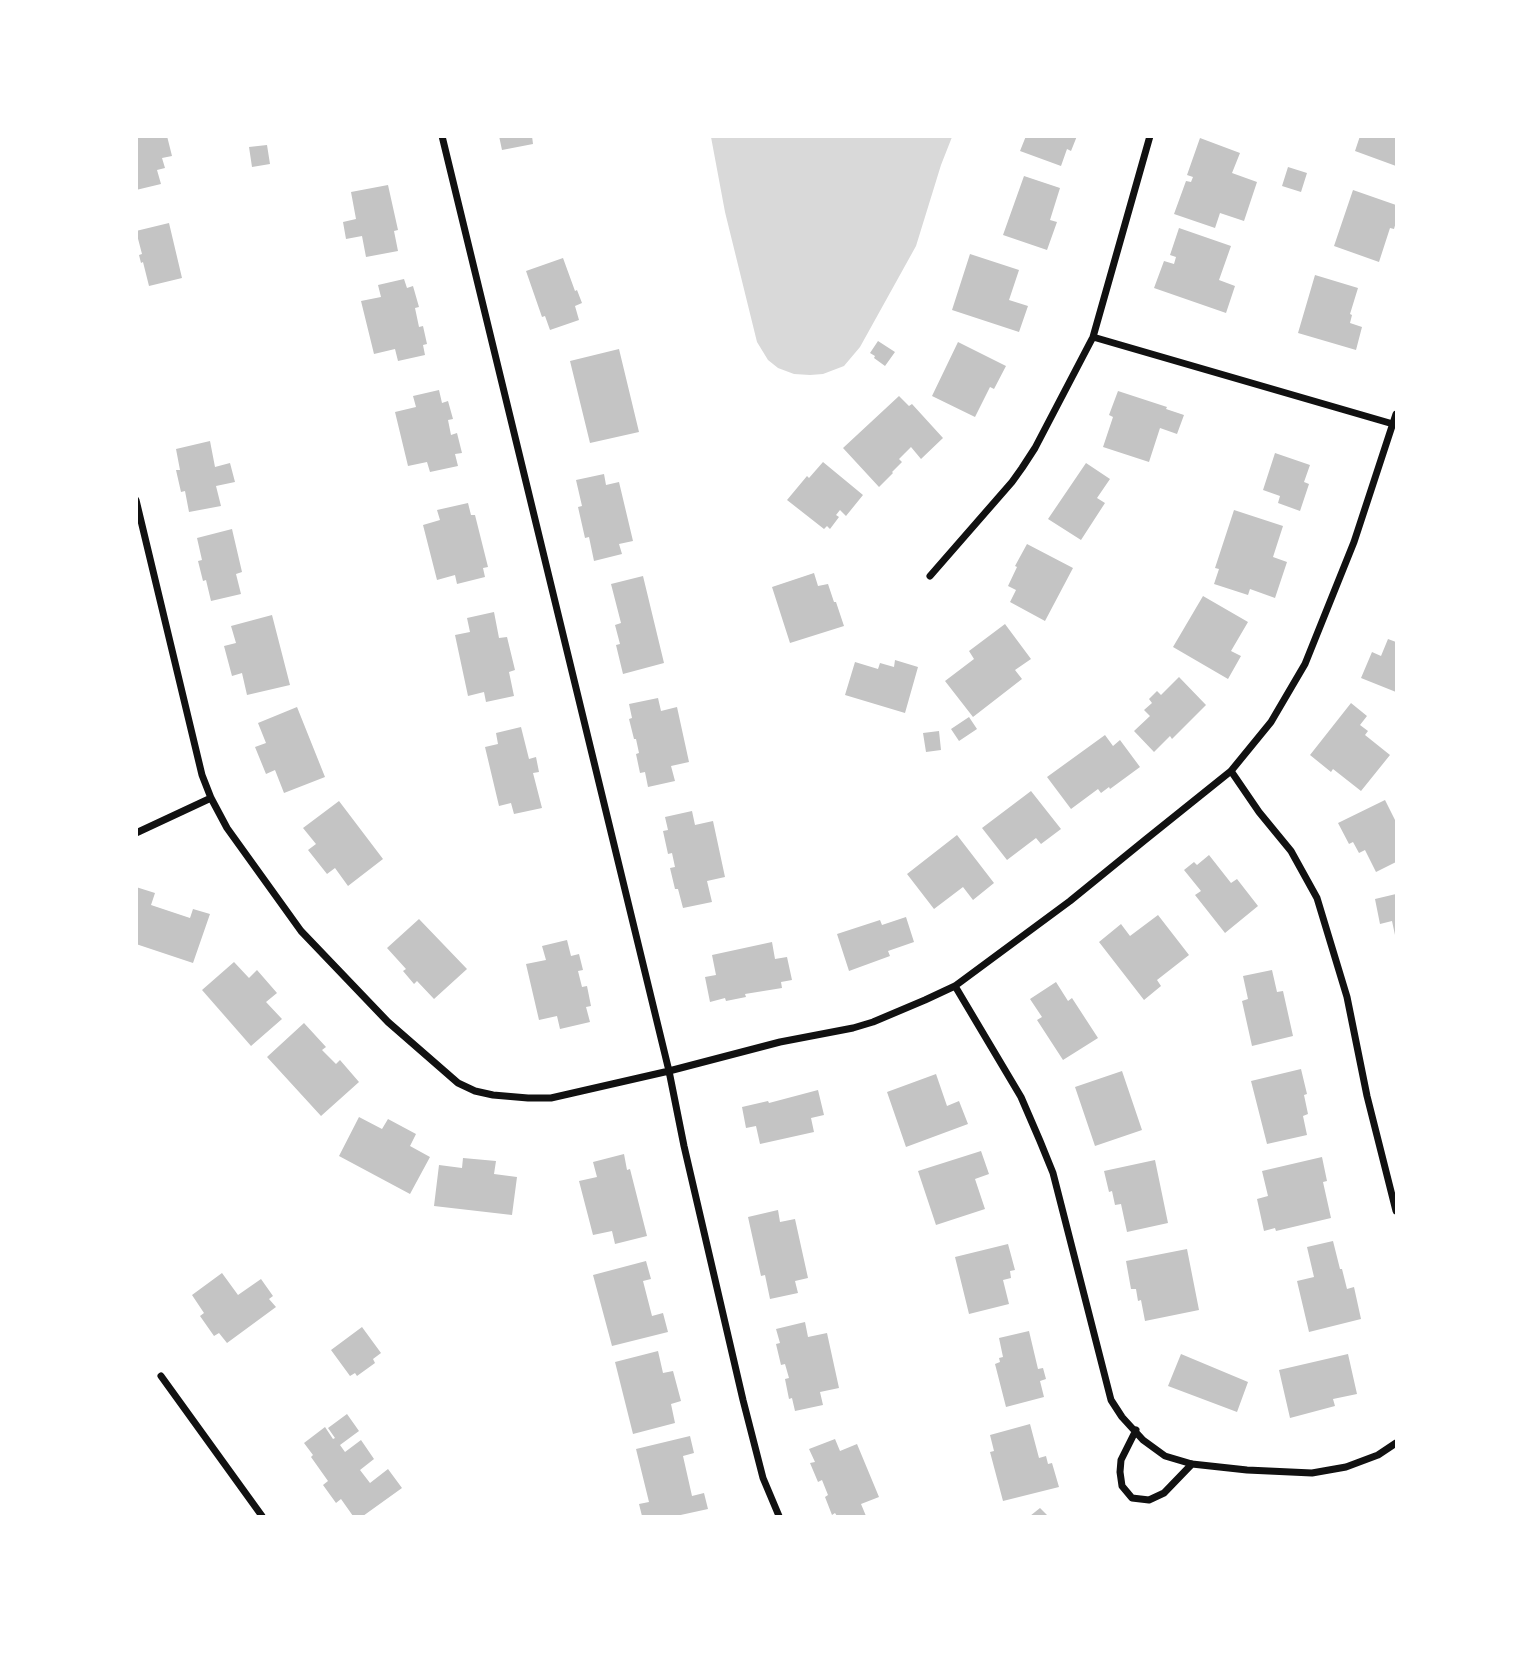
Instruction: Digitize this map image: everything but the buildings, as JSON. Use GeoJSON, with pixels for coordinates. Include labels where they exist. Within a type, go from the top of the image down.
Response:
{"type":"FeatureCollection","features":[{"type":"Feature","properties":{"kind":"street"},"geometry":{"type":"LineString","coordinates":[[442,136],[669,1072],[743,1400],[763,1478],[779,1517]]}},
{"type":"Feature","properties":{"kind":"street"},"geometry":{"type":"LineString","coordinates":[[930,576],[1022,468],[1093,337],[1150,136]]}},
{"type":"Feature","properties":{"kind":"street"},"geometry":{"type":"LineString","coordinates":[[1093,337],[1393,424]]}},
{"type":"Feature","properties":{"kind":"street"},"geometry":{"type":"LineString","coordinates":[[136,500],[202,775],[227,828],[300,931],[388,1022],[458,1083],[493,1095],[551,1098],[669,1072],[780,1042],[853,1028],[955,986],[1070,901],[1231,771],[1271,722],[1305,664],[1354,542],[1396,414]]}},
{"type":"Feature","properties":{"kind":"street"},"geometry":{"type":"LineString","coordinates":[[1231,771],[1259,812],[1292,850],[1317,898],[1348,997],[1367,1096],[1396,1211]]}},
{"type":"Feature","properties":{"kind":"street"},"geometry":{"type":"LineString","coordinates":[[136,832],[211,798]]}},
{"type":"Feature","properties":{"kind":"street"},"geometry":{"type":"LineString","coordinates":[[955,986],[1021,1097],[1053,1172],[1111,1400],[1143,1440],[1165,1456],[1192,1464],[1312,1473],[1346,1467],[1378,1455],[1396,1443]]}},
{"type":"Feature","properties":{"kind":"street"},"geometry":{"type":"LineString","coordinates":[[161,1376],[262,1517]]}},
{"type":"Feature","properties":{"kind":"street"},"geometry":{"type":"LineString","coordinates":[[1136,1430],[1121,1460],[1120,1472],[1122,1486],[1132,1498],[1149,1500],[1164,1493],[1192,1464]]}},
{"type":"Feature","properties":{"kind":"shaded area"},"geometry":{"type":"Polygon","coordinates":[[[711,137],[952,137],[916,246],[860,347],[844,366],[823,374],[794,374],[778,368],[768,360],[757,342],[725,212],[711,137]]]}}]}
